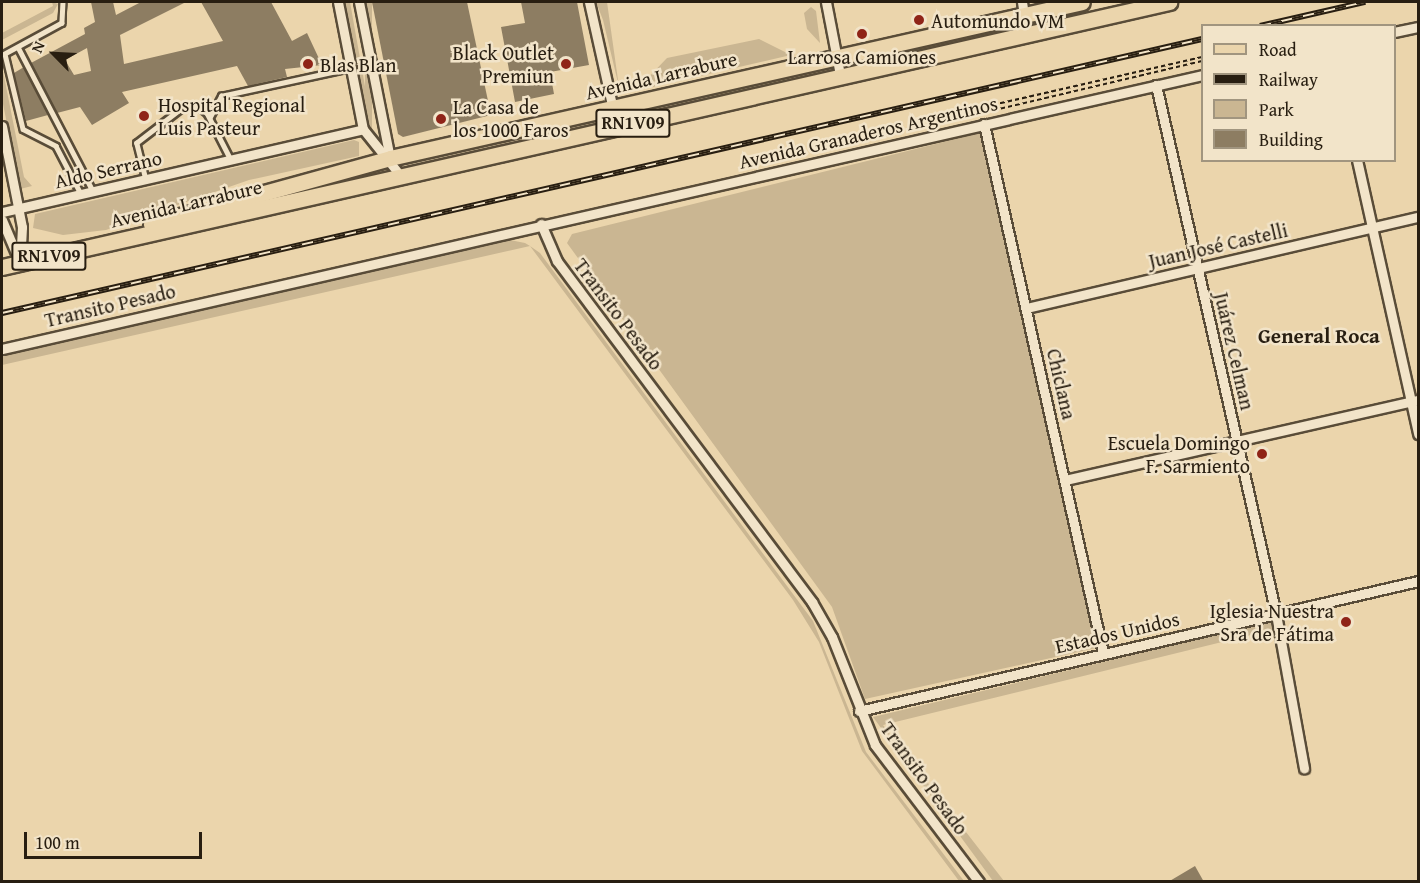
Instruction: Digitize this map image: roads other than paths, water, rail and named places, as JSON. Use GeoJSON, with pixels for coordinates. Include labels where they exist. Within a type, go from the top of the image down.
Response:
{"type":"FeatureCollection","features":[{"type":"Feature","properties":{"kind":"main road","name":"Avenida Larrabure"},"geometry":{"type":"LineString","coordinates":[[98,245],[180,215],[390,158],[837,57],[1023,8],[1077,2]]}},
{"type":"Feature","properties":{"kind":"main road","name":"Avenida Larrabure"},"geometry":{"type":"LineString","coordinates":[[98,245],[1169,2]]}},
{"type":"Feature","properties":{"kind":"main road","name":"RN1V09"},"geometry":{"type":"LineString","coordinates":[[2,267],[98,245]]}},
{"type":"Feature","properties":{"kind":"street"},"geometry":{"type":"LineString","coordinates":[[339,2],[363,129],[390,158],[400,176]]}},
{"type":"Feature","properties":{"kind":"street"},"geometry":{"type":"LineString","coordinates":[[359,2],[390,158]]}},
{"type":"Feature","properties":{"kind":"street"},"geometry":{"type":"LineString","coordinates":[[589,2],[617,127]]}},
{"type":"Feature","properties":{"kind":"street"},"geometry":{"type":"LineString","coordinates":[[826,2],[840,75]]}},
{"type":"Feature","properties":{"kind":"street"},"geometry":{"type":"LineString","coordinates":[[1396,32],[1419,27]]}},
{"type":"Feature","properties":{"kind":"street","name":"Avenida Granaderos Argentinos"},"geometry":{"type":"LineString","coordinates":[[541,224],[1201,75]]}},
{"type":"Feature","properties":{"kind":"street","name":"Juárez Celman"},"geometry":{"type":"LineString","coordinates":[[1156,85],[1276,614],[1304,768]]}},
{"type":"Feature","properties":{"kind":"street","name":"Chiclana"},"geometry":{"type":"LineString","coordinates":[[984,124],[1104,653]]}},
{"type":"Feature","properties":{"kind":"street"},"geometry":{"type":"LineString","coordinates":[[2,126],[18,208],[20,262]]}},
{"type":"Feature","properties":{"kind":"street","name":"Aldo Serrano"},"geometry":{"type":"LineString","coordinates":[[2,212],[363,129]]}},
{"type":"Feature","properties":{"kind":"street"},"geometry":{"type":"LineString","coordinates":[[1357,162],[1415,401],[1419,434]]}},
{"type":"Feature","properties":{"kind":"street","name":"Juan José Castelli"},"geometry":{"type":"LineString","coordinates":[[1026,308],[1419,217]]}},
{"type":"Feature","properties":{"kind":"street"},"geometry":{"type":"LineString","coordinates":[[2,220],[20,262]]}},
{"type":"Feature","properties":{"kind":"street","name":"Transito Pesado"},"geometry":{"type":"LineString","coordinates":[[2,349],[541,224],[557,261],[812,602],[832,637],[859,711],[875,745],[979,882]]}},
{"type":"Feature","properties":{"kind":"street"},"geometry":{"type":"LineString","coordinates":[[1065,480],[1238,443],[1415,401]]}},
{"type":"Feature","properties":{"kind":"street","name":"Estados Unidos"},"geometry":{"type":"LineString","coordinates":[[859,711],[1419,581]]}},
{"type":"Feature","properties":{"kind":"lane"},"geometry":{"type":"LineString","coordinates":[[63,2],[62,23],[5,54],[23,129],[56,146],[81,194]]}},
{"type":"Feature","properties":{"kind":"lane"},"geometry":{"type":"LineString","coordinates":[[18,47],[93,191]]}},
{"type":"Feature","properties":{"kind":"lane"},"geometry":{"type":"LineString","coordinates":[[210,117],[221,96],[351,68]]}},
{"type":"Feature","properties":{"kind":"lane"},"geometry":{"type":"LineString","coordinates":[[146,179],[135,146],[138,140],[183,107],[198,106],[210,117],[231,160]]}},
{"type":"Feature","properties":{"kind":"railway"},"geometry":{"type":"LineString","coordinates":[[1269,24],[1365,2]]}},
{"type":"Feature","properties":{"kind":"railway"},"geometry":{"type":"LineString","coordinates":[[2,313],[1201,39]]}},
{"type":"Feature","properties":{"kind":"place","name":"Automundo VM"},"geometry":{"type":"Point","coordinates":[919,20]}},
{"type":"Feature","properties":{"kind":"place","name":"Larrosa Camiones"},"geometry":{"type":"Point","coordinates":[862,34]}},
{"type":"Feature","properties":{"kind":"place","name":"Blas Blan"},"geometry":{"type":"Point","coordinates":[308,64]}},
{"type":"Feature","properties":{"kind":"place","name":"Black Outlet Premiun"},"geometry":{"type":"Point","coordinates":[566,64]}},
{"type":"Feature","properties":{"kind":"place","name":"Hospital Regional Luis Pasteur"},"geometry":{"type":"Point","coordinates":[144,116]}},
{"type":"Feature","properties":{"kind":"place","name":"La Casa de los 1000 Faros"},"geometry":{"type":"Point","coordinates":[441,119]}},
{"type":"Feature","properties":{"kind":"place","name":"Escuela Domingo F. Sarmiento"},"geometry":{"type":"Point","coordinates":[1262,454]}},
{"type":"Feature","properties":{"kind":"place","name":"Iglesia Nuestra Sra de Fátima"},"geometry":{"type":"Point","coordinates":[1346,622]}},
{"type":"Feature","properties":{"kind":"district","name":"General Roca"},"geometry":{"type":"Point","coordinates":[1319,336]}}]}
